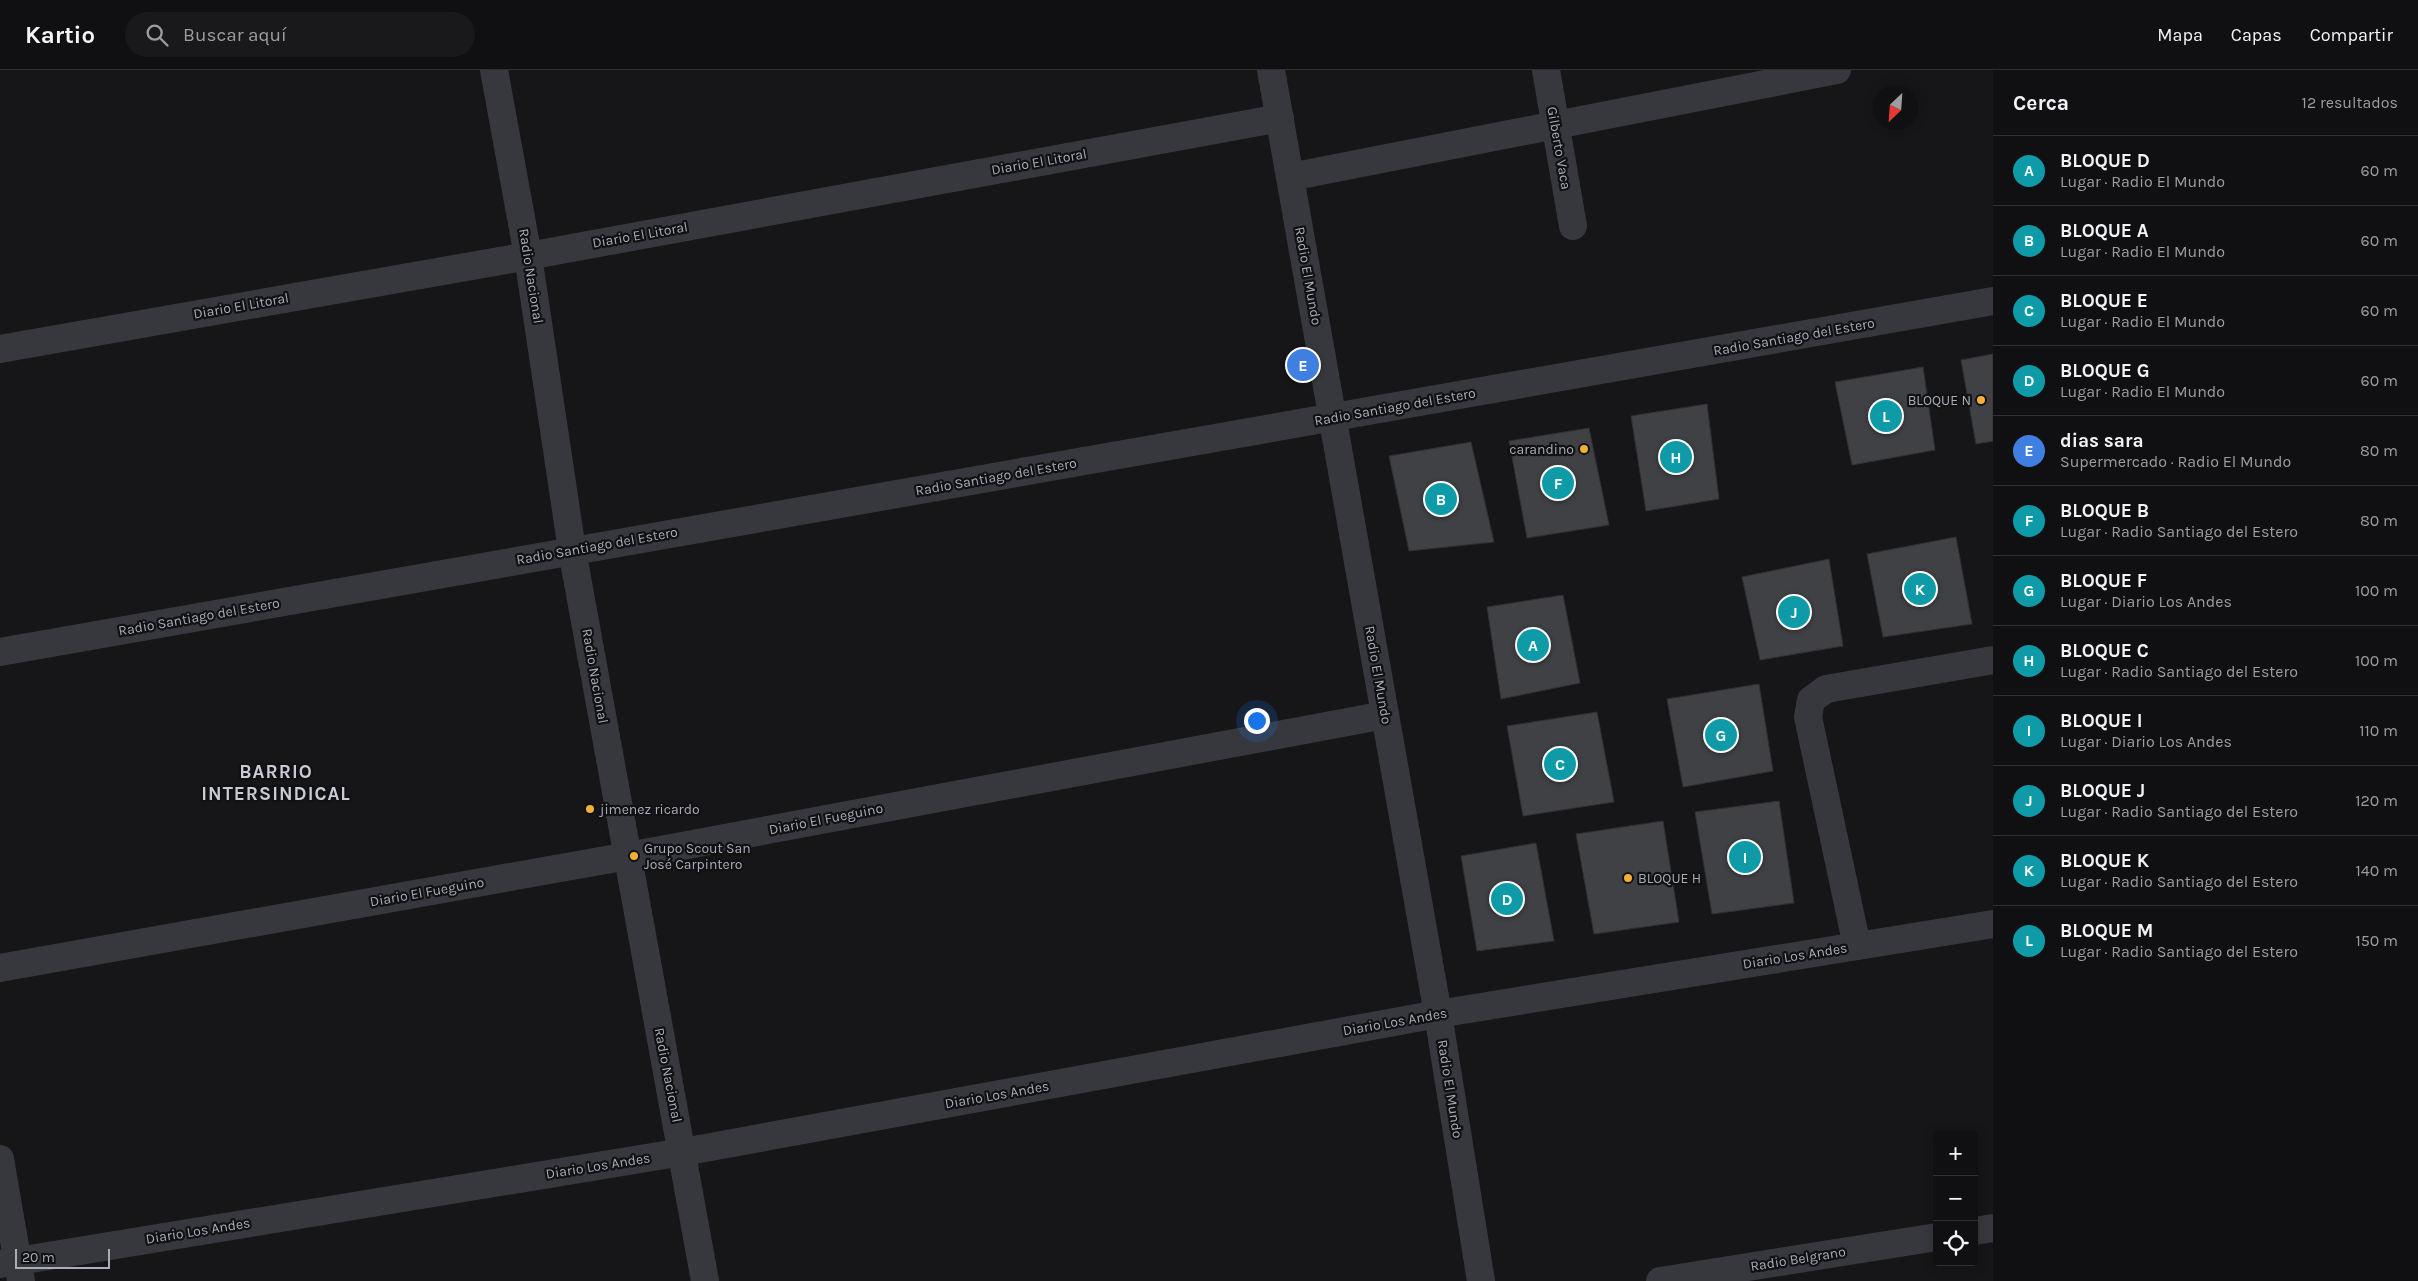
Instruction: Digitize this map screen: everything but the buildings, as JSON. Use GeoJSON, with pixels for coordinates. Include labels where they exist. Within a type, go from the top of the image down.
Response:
{"type":"FeatureCollection","features":[{"type":"Feature","properties":{"kind":"street","name":"Radio Nacional"},"geometry":{"type":"LineString","coordinates":[[494,70],[528,256],[572,550],[705,1281]]}},
{"type":"Feature","properties":{"kind":"street","name":"Radio El Mundo"},"geometry":{"type":"LineString","coordinates":[[1271,70],[1438,1014],[1481,1281]]}},
{"type":"Feature","properties":{"kind":"street","name":"Gilberto Vaca"},"geometry":{"type":"LineString","coordinates":[[1546,70],[1573,226]]}},
{"type":"Feature","properties":{"kind":"street"},"geometry":{"type":"LineString","coordinates":[[1290,177],[1805,73],[1837,70]]}},
{"type":"Feature","properties":{"kind":"street","name":"Diario El Litoral"},"geometry":{"type":"LineString","coordinates":[[0,349],[528,256],[1280,118]]}},
{"type":"Feature","properties":{"kind":"street","name":"Radio Santiago del Estero"},"geometry":{"type":"LineString","coordinates":[[0,652],[572,550],[1993,302]]}},
{"type":"Feature","properties":{"kind":"street"},"geometry":{"type":"LineString","coordinates":[[1857,946],[1808,717],[1810,700],[1826,689],[1993,660]]}},
{"type":"Feature","properties":{"kind":"street","name":"Diario El Fueguino"},"geometry":{"type":"LineString","coordinates":[[0,968],[628,856],[1385,715]]}},
{"type":"Feature","properties":{"kind":"street","name":"Diario Los Andes"},"geometry":{"type":"LineString","coordinates":[[13,1268],[683,1152],[1438,1014],[1993,924]]}},
{"type":"Feature","properties":{"kind":"street"},"geometry":{"type":"LineString","coordinates":[[0,1159],[13,1268]]}},
{"type":"Feature","properties":{"kind":"street"},"geometry":{"type":"LineString","coordinates":[[1978,1230],[1993,1228]]}},
{"type":"Feature","properties":{"kind":"street","name":"Radio Belgrano"},"geometry":{"type":"LineString","coordinates":[[1660,1281],[1933,1238]]}},
{"type":"Feature","properties":{"kind":"place","name":"dias sara"},"geometry":{"type":"Point","coordinates":[1303,365]}},
{"type":"Feature","properties":{"kind":"place","name":"BLOQUE N"},"geometry":{"type":"Point","coordinates":[1981,400]}},
{"type":"Feature","properties":{"kind":"place","name":"BLOQUE M"},"geometry":{"type":"Point","coordinates":[1886,416]}},
{"type":"Feature","properties":{"kind":"place","name":"carandino"},"geometry":{"type":"Point","coordinates":[1584,449]}},
{"type":"Feature","properties":{"kind":"place","name":"BLOQUE C"},"geometry":{"type":"Point","coordinates":[1676,457]}},
{"type":"Feature","properties":{"kind":"place","name":"BLOQUE B"},"geometry":{"type":"Point","coordinates":[1558,483]}},
{"type":"Feature","properties":{"kind":"place","name":"BLOQUE A"},"geometry":{"type":"Point","coordinates":[1441,499]}},
{"type":"Feature","properties":{"kind":"place","name":"BLOQUE K"},"geometry":{"type":"Point","coordinates":[1920,589]}},
{"type":"Feature","properties":{"kind":"place","name":"BLOQUE J"},"geometry":{"type":"Point","coordinates":[1794,612]}},
{"type":"Feature","properties":{"kind":"place","name":"BLOQUE D"},"geometry":{"type":"Point","coordinates":[1533,645]}},
{"type":"Feature","properties":{"kind":"place","name":"BLOQUE F"},"geometry":{"type":"Point","coordinates":[1721,735]}},
{"type":"Feature","properties":{"kind":"place","name":"BLOQUE E"},"geometry":{"type":"Point","coordinates":[1560,764]}},
{"type":"Feature","properties":{"kind":"place","name":"jimenez ricardo"},"geometry":{"type":"Point","coordinates":[590,809]}},
{"type":"Feature","properties":{"kind":"place","name":"Grupo Scout San José Carpintero"},"geometry":{"type":"Point","coordinates":[634,856]}},
{"type":"Feature","properties":{"kind":"place","name":"BLOQUE I"},"geometry":{"type":"Point","coordinates":[1745,857]}},
{"type":"Feature","properties":{"kind":"place","name":"BLOQUE H"},"geometry":{"type":"Point","coordinates":[1628,878]}},
{"type":"Feature","properties":{"kind":"place","name":"BLOQUE G"},"geometry":{"type":"Point","coordinates":[1507,899]}},
{"type":"Feature","properties":{"kind":"district","name":"BARRIO INTERSINDICAL"},"geometry":{"type":"Point","coordinates":[276,783]}}]}
